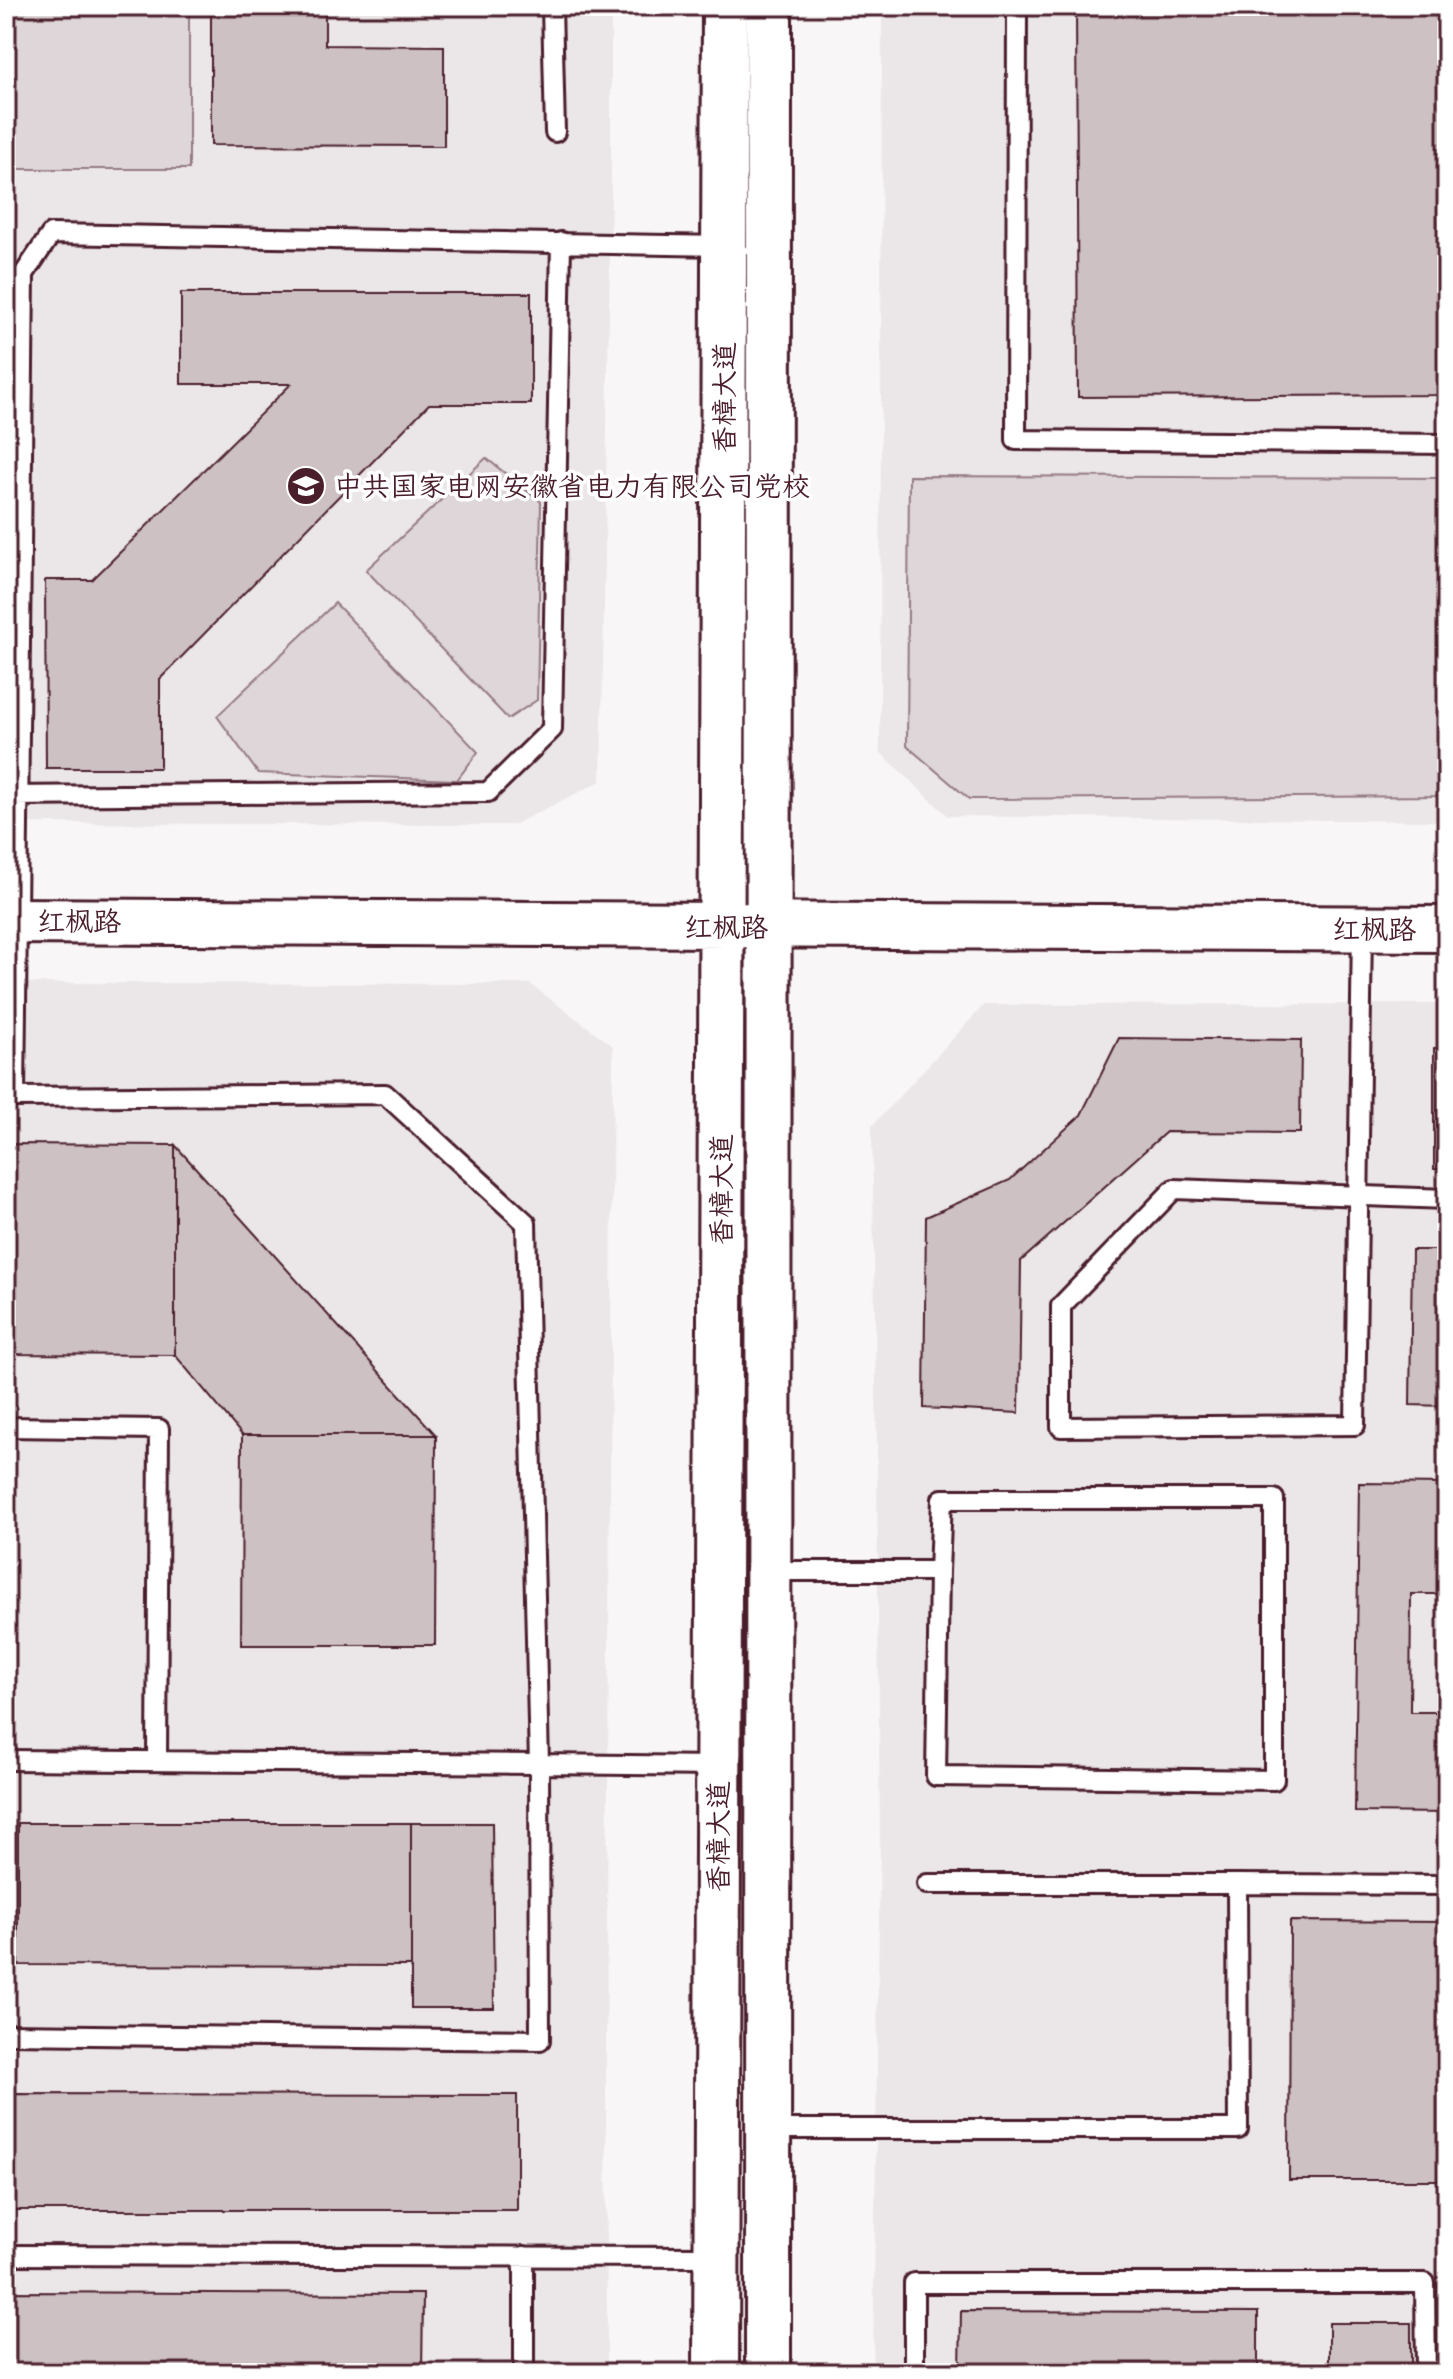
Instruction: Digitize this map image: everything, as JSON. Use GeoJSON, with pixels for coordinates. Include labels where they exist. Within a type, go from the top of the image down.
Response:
{"type":"FeatureCollection","features":[{"type":"Feature","properties":{"kind":"main road","name":"香樟大道"},"geometry":{"type":"LineString","coordinates":[[716,2373],[725,6]]}},
{"type":"Feature","properties":{"kind":"main road","name":"香樟大道"},"geometry":{"type":"LineString","coordinates":[[768,2373],[769,6]]}},
{"type":"Feature","properties":{"kind":"main road","name":"红枫路"},"geometry":{"type":"LineString","coordinates":[[11,921],[1447,929]]}},
{"type":"Feature","properties":{"kind":"lane"},"geometry":{"type":"LineString","coordinates":[[552,6],[555,132]]}},
{"type":"Feature","properties":{"kind":"lane"},"geometry":{"type":"LineString","coordinates":[[1017,6],[1016,440],[1447,444]]}},
{"type":"Feature","properties":{"kind":"lane"},"geometry":{"type":"LineString","coordinates":[[6,2034],[540,2040],[539,1764],[526,1223],[385,1094],[11,1097],[12,796],[24,274],[51,234],[724,246]]}},
{"type":"Feature","properties":{"kind":"lane"},"geometry":{"type":"LineString","coordinates":[[12,796],[488,792],[552,729],[561,242]]}},
{"type":"Feature","properties":{"kind":"lane"},"geometry":{"type":"LineString","coordinates":[[1362,929],[1358,1196],[1355,1425],[1061,1427],[1061,1306],[1174,1189],[1358,1196],[1447,1199]]}},
{"type":"Feature","properties":{"kind":"lane"},"geometry":{"type":"LineString","coordinates":[[6,1427],[159,1429],[157,1761]]}},
{"type":"Feature","properties":{"kind":"lane"},"geometry":{"type":"LineString","coordinates":[[942,1499],[1274,1499],[1274,1780],[936,1776],[939,1571],[942,1499]]}},
{"type":"Feature","properties":{"kind":"lane"},"geometry":{"type":"LineString","coordinates":[[768,1571],[939,1571]]}},
{"type":"Feature","properties":{"kind":"lane"},"geometry":{"type":"LineString","coordinates":[[6,1760],[718,1766]]}},
{"type":"Feature","properties":{"kind":"lane"},"geometry":{"type":"LineString","coordinates":[[927,1884],[1447,1885]]}},
{"type":"Feature","properties":{"kind":"lane"},"geometry":{"type":"LineString","coordinates":[[768,2129],[1238,2129],[1237,1884]]}},
{"type":"Feature","properties":{"kind":"lane"},"geometry":{"type":"LineString","coordinates":[[6,2255],[716,2257]]}},
{"type":"Feature","properties":{"kind":"lane"},"geometry":{"type":"LineString","coordinates":[[524,2256],[524,2373]]}},
{"type":"Feature","properties":{"kind":"lane"},"geometry":{"type":"LineString","coordinates":[[914,2373],[914,2283],[1425,2283],[1426,2373]]}},
{"type":"Feature","properties":{"kind":"shaded area","name":"中共国家电网安徽省电力有限公司党校"},"geometry":{"type":"Polygon","coordinates":[[[6,6],[611,6],[601,781],[513,825],[6,823],[6,6]]]}},
{"type":"Feature","properties":{"kind":"shaded area"},"geometry":{"type":"Polygon","coordinates":[[[6,6],[189,6],[189,169],[6,169],[6,6]]]}},
{"type":"Feature","properties":{"kind":"shaded area"},"geometry":{"type":"Polygon","coordinates":[[[882,6],[1447,6],[1447,821],[948,816],[880,752],[882,6]]]}},
{"type":"Feature","properties":{"kind":"shaded area"},"geometry":{"type":"Polygon","coordinates":[[[486,458],[541,502],[537,700],[508,719],[366,570],[486,458]]]}},
{"type":"Feature","properties":{"kind":"shaded area"},"geometry":{"type":"Polygon","coordinates":[[[909,476],[1447,478],[1447,796],[969,799],[907,746],[909,476]]]}},
{"type":"Feature","properties":{"kind":"shaded area"},"geometry":{"type":"Polygon","coordinates":[[[335,603],[478,752],[457,780],[258,773],[217,716],[335,603]]]}},
{"type":"Feature","properties":{"kind":"shaded area"},"geometry":{"type":"Polygon","coordinates":[[[6,983],[530,984],[613,1046],[606,2063],[607,2373],[6,2373],[6,983]]]}},
{"type":"Feature","properties":{"kind":"shaded area"},"geometry":{"type":"Polygon","coordinates":[[[1447,1004],[1447,2373],[873,2373],[880,1841],[872,1126],[984,1005],[1447,1004]]]}},
{"type":"Feature","properties":{"kind":"building"},"geometry":{"type":"Polygon","coordinates":[[[211,6],[325,6],[325,45],[444,46],[444,146],[211,145],[211,6]]]}},
{"type":"Feature","properties":{"kind":"building"},"geometry":{"type":"Polygon","coordinates":[[[1076,6],[1447,6],[1447,395],[1078,397],[1076,6]]]}},
{"type":"Feature","properties":{"kind":"building"},"geometry":{"type":"Polygon","coordinates":[[[6,207],[14,207],[12,289],[6,289],[6,207]]]}},
{"type":"Feature","properties":{"kind":"building"},"geometry":{"type":"Polygon","coordinates":[[[181,293],[531,293],[531,404],[429,404],[160,679],[160,768],[46,768],[45,580],[92,580],[291,384],[181,384],[181,293]]]}},
{"type":"Feature","properties":{"kind":"building"},"geometry":{"type":"Polygon","coordinates":[[[6,350],[11,350],[10,433],[6,433],[6,350]]]}},
{"type":"Feature","properties":{"kind":"building"},"geometry":{"type":"Polygon","coordinates":[[[1119,1038],[1301,1040],[1300,1133],[1166,1132],[1021,1261],[1019,1413],[924,1408],[926,1217],[1010,1180],[1081,1115],[1119,1038]]]}},
{"type":"Feature","properties":{"kind":"building"},"geometry":{"type":"Polygon","coordinates":[[[1434,1048],[1447,1048],[1447,1169],[1434,1169],[1434,1048]]]}},
{"type":"Feature","properties":{"kind":"building"},"geometry":{"type":"Polygon","coordinates":[[[6,1144],[175,1145],[175,1355],[6,1354],[6,1144]]]}},
{"type":"Feature","properties":{"kind":"building"},"geometry":{"type":"Polygon","coordinates":[[[175,1145],[436,1435],[242,1435],[175,1355],[175,1145]]]}},
{"type":"Feature","properties":{"kind":"building"},"geometry":{"type":"Polygon","coordinates":[[[1412,1250],[1447,1250],[1447,1406],[1410,1405],[1412,1250]]]}},
{"type":"Feature","properties":{"kind":"building"},"geometry":{"type":"Polygon","coordinates":[[[242,1435],[436,1435],[435,1645],[241,1645],[242,1435]]]}},
{"type":"Feature","properties":{"kind":"building"},"geometry":{"type":"Polygon","coordinates":[[[1359,1483],[1447,1484],[1447,1594],[1411,1594],[1410,1712],[1447,1712],[1447,1813],[1355,1812],[1359,1483]]]}},
{"type":"Feature","properties":{"kind":"building"},"geometry":{"type":"Polygon","coordinates":[[[18,1823],[411,1823],[411,1966],[18,1965],[18,1823]]]}},
{"type":"Feature","properties":{"kind":"building"},"geometry":{"type":"Polygon","coordinates":[[[411,1823],[492,1823],[494,2008],[411,2008],[411,1823]]]}},
{"type":"Feature","properties":{"kind":"building"},"geometry":{"type":"Polygon","coordinates":[[[1290,1921],[1447,1922],[1447,2180],[1289,2180],[1290,1921]]]}},
{"type":"Feature","properties":{"kind":"building"},"geometry":{"type":"Polygon","coordinates":[[[6,2094],[517,2095],[517,2210],[6,2210],[6,2094]]]}},
{"type":"Feature","properties":{"kind":"building"},"geometry":{"type":"Polygon","coordinates":[[[6,2292],[423,2294],[422,2373],[6,2373],[6,2292]]]}},
{"type":"Feature","properties":{"kind":"building"},"geometry":{"type":"Polygon","coordinates":[[[961,2311],[1258,2312],[1258,2373],[960,2373],[961,2311]]]}},
{"type":"Feature","properties":{"kind":"building"},"geometry":{"type":"Polygon","coordinates":[[[1329,2323],[1411,2323],[1411,2373],[1329,2373],[1329,2323]]]}},
{"type":"Feature","properties":{"kind":"place","name":"中共国家电网安徽省电力有限公司党校"},"geometry":{"type":"Point","coordinates":[306,486]}}]}
